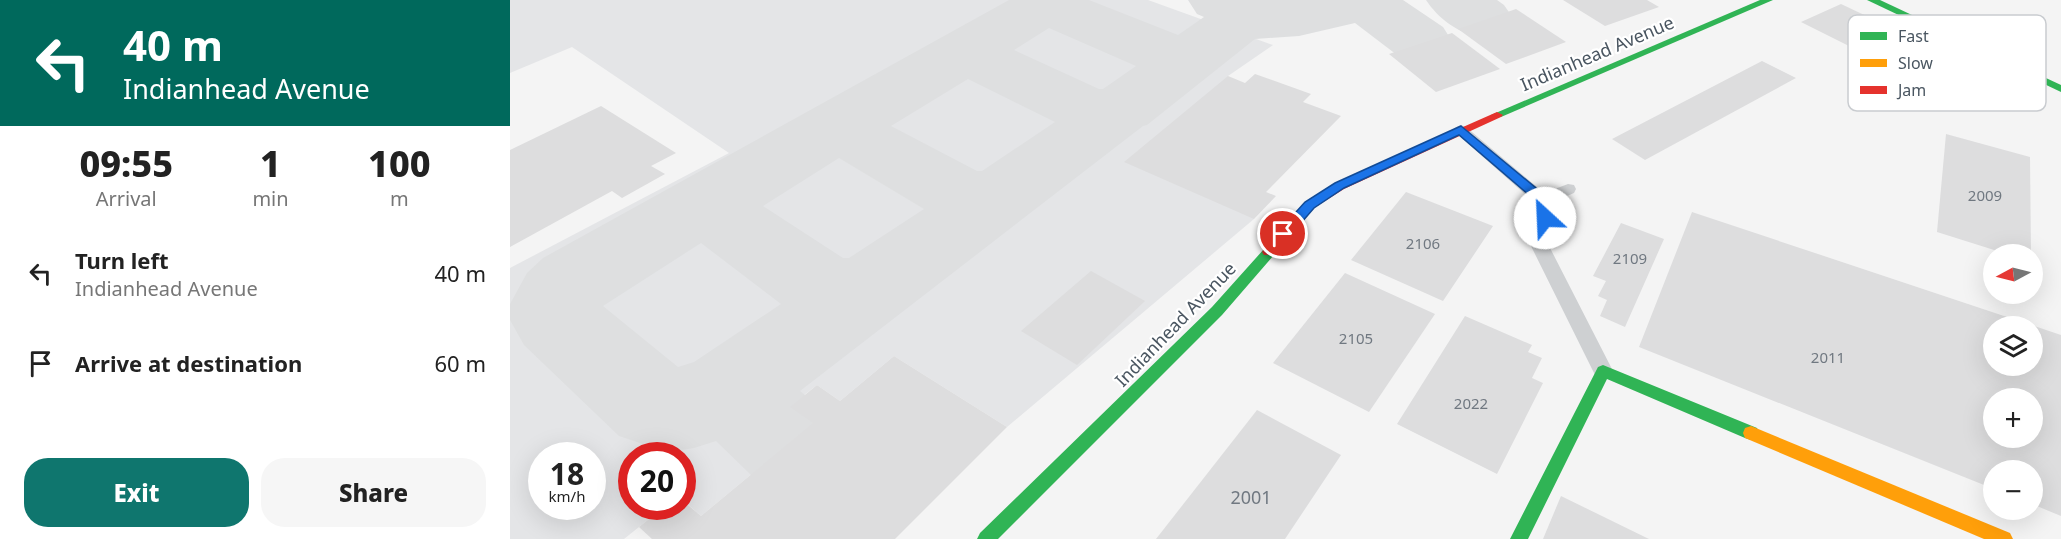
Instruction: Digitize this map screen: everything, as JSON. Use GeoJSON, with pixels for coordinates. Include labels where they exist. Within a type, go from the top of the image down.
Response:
{"type":"FeatureCollection","features":[{"type":"Feature","properties":{"kind":"street","name":"Indianhead Avenue"},"geometry":{"type":"LineString","coordinates":[[986,539],[1217,311],[1310,205],[1340,186],[1461,130],[1768,0]]}},
{"type":"Feature","properties":{"kind":"street"},"geometry":{"type":"LineString","coordinates":[[1872,0],[1904,15]]}},
{"type":"Feature","properties":{"kind":"street"},"geometry":{"type":"LineString","coordinates":[[2046,82],[2061,89]]}},
{"type":"Feature","properties":{"kind":"street"},"geometry":{"type":"LineString","coordinates":[[1519,539],[1603,371],[2004,539]]}},
{"type":"Feature","properties":{"kind":"lane"},"geometry":{"type":"LineString","coordinates":[[1461,130],[1542,200],[1545,218],[1539,244],[1603,371]]}},
{"type":"Feature","properties":{"kind":"lane"},"geometry":{"type":"LineString","coordinates":[[1542,200],[1568,189]]}},
{"type":"Feature","properties":{"kind":"shaded area"},"geometry":{"type":"Polygon","coordinates":[[[510,0],[1148,0],[1273,45],[1228,76],[1254,219],[1007,427],[894,356],[840,401],[817,385],[790,406],[813,423],[701,516],[696,512],[696,442],[618,442],[618,520],[648,520],[624,539],[510,539],[510,268],[729,153],[572,47],[510,73],[510,0]]]}},
{"type":"Feature","properties":{"kind":"building"},"geometry":{"type":"Polygon","coordinates":[[[1563,0],[1647,0],[1659,7],[1605,26],[1563,0]]]}},
{"type":"Feature","properties":{"kind":"building"},"geometry":{"type":"Polygon","coordinates":[[[1841,4],[1864,15],[1848,15],[1848,46],[1801,22],[1841,4]]]}},
{"type":"Feature","properties":{"kind":"building"},"geometry":{"type":"Polygon","coordinates":[[[1516,9],[1566,42],[1506,64],[1458,29],[1516,9]]]}},
{"type":"Feature","properties":{"kind":"building"},"geometry":{"type":"Polygon","coordinates":[[[1452,33],[1500,69],[1436,92],[1389,54],[1452,33]]]}},
{"type":"Feature","properties":{"kind":"building"},"geometry":{"type":"Polygon","coordinates":[[[1762,61],[1796,78],[1645,160],[1612,139],[1762,61]]]}},
{"type":"Feature","properties":{"kind":"building"},"geometry":{"type":"Polygon","coordinates":[[[1255,74],[1311,94],[1303,102],[1341,116],[1266,192],[1276,196],[1254,219],[1124,162],[1228,76],[1245,83],[1255,74]]]}},
{"type":"Feature","properties":{"kind":"building"},"geometry":{"type":"Polygon","coordinates":[[[601,106],[676,153],[651,166],[665,174],[622,198],[612,191],[510,247],[510,150],[601,106]]]}},
{"type":"Feature","properties":{"kind":"building"},"geometry":{"type":"Polygon","coordinates":[[[1946,134],[2030,157],[2031,244],[1983,244],[1983,246],[1937,232],[1946,134]]]}},
{"type":"Feature","properties":{"kind":"building"},"geometry":{"type":"Polygon","coordinates":[[[1406,192],[1493,226],[1443,301],[1351,260],[1406,192]]]}},
{"type":"Feature","properties":{"kind":"building"},"geometry":{"type":"Polygon","coordinates":[[[1692,212],[2004,316],[1983,316],[1983,376],[2043,376],[2043,329],[2061,335],[2061,516],[2043,509],[2043,460],[1983,460],[1983,485],[1639,347],[1692,212]]]}},
{"type":"Feature","properties":{"kind":"building"},"geometry":{"type":"Polygon","coordinates":[[[1621,223],[1664,239],[1625,327],[1600,316],[1607,300],[1598,296],[1606,281],[1593,276],[1621,223]]]}},
{"type":"Feature","properties":{"kind":"building"},"geometry":{"type":"Polygon","coordinates":[[[1091,271],[1145,301],[1077,365],[1021,331],[1091,271]]]}},
{"type":"Feature","properties":{"kind":"building"},"geometry":{"type":"Polygon","coordinates":[[[1345,273],[1435,314],[1369,412],[1273,363],[1345,273]]]}},
{"type":"Feature","properties":{"kind":"building"},"geometry":{"type":"Polygon","coordinates":[[[1465,316],[1532,345],[1528,352],[1542,358],[1532,378],[1543,383],[1497,474],[1397,424],[1465,316]]]}},
{"type":"Feature","properties":{"kind":"building"},"geometry":{"type":"Polygon","coordinates":[[[894,356],[1007,427],[895,539],[652,539],[639,527],[648,520],[696,520],[696,512],[701,516],[813,423],[790,407],[817,385],[840,401],[894,356]]]}},
{"type":"Feature","properties":{"kind":"building"},"geometry":{"type":"Polygon","coordinates":[[[1257,410],[1341,455],[1285,539],[1156,539],[1257,410]]]}},
{"type":"Feature","properties":{"kind":"building"},"geometry":{"type":"Polygon","coordinates":[[[1561,496],[1649,539],[1543,539],[1561,496]]]}},
{"type":"Feature","properties":{"kind":"taxiway"},"geometry":{"type":"LineString","coordinates":[[729,391],[694,406],[675,409],[655,406],[557,320],[552,313],[556,302],[562,292],[579,277],[1053,0]]}},
{"type":"Feature","properties":{"kind":"taxiway"},"geometry":{"type":"LineString","coordinates":[[1059,0],[1059,9],[1064,12],[1162,53],[1179,55],[1196,52]]}},
{"type":"Feature","properties":{"kind":"taxiway"},"geometry":{"type":"LineString","coordinates":[[1353,4],[1367,0]]}},
{"type":"Feature","properties":{"kind":"taxiway"},"geometry":{"type":"LineString","coordinates":[[1456,0],[1482,18]]}},
{"type":"Feature","properties":{"kind":"taxiway"},"geometry":{"type":"LineString","coordinates":[[1218,1],[1257,16],[1275,18]]}},
{"type":"Feature","properties":{"kind":"taxiway"},"geometry":{"type":"LineString","coordinates":[[1275,18],[1313,15],[1353,4]]}},
{"type":"Feature","properties":{"kind":"taxiway"},"geometry":{"type":"LineString","coordinates":[[1353,4],[1373,7],[1420,41]]}},
{"type":"Feature","properties":{"kind":"taxiway"},"geometry":{"type":"LineString","coordinates":[[1196,52],[1233,25],[1246,21],[1275,18]]}},
{"type":"Feature","properties":{"kind":"taxiway"},"geometry":{"type":"LineString","coordinates":[[991,37],[981,47],[979,56],[986,62],[1087,110],[1119,110]]}},
{"type":"Feature","properties":{"kind":"taxiway"},"geometry":{"type":"LineString","coordinates":[[1119,110],[1196,52]]}},
{"type":"Feature","properties":{"kind":"taxiway"},"geometry":{"type":"LineString","coordinates":[[1005,192],[1119,110]]}},
{"type":"Feature","properties":{"kind":"taxiway"},"geometry":{"type":"LineString","coordinates":[[862,112],[853,127],[858,138],[963,197],[984,197],[1005,192]]}},
{"type":"Feature","properties":{"kind":"taxiway"},"geometry":{"type":"LineString","coordinates":[[735,187],[720,204],[721,217],[824,289],[850,291],[877,282]]}},
{"type":"Feature","properties":{"kind":"taxiway"},"geometry":{"type":"LineString","coordinates":[[729,391],[1005,192]]}},
{"type":"Feature","properties":{"kind":"taxiway"},"geometry":{"type":"LineString","coordinates":[[729,391],[788,443]]}},
{"type":"Feature","properties":{"kind":"traffic: fast"},"geometry":{"type":"LineString","coordinates":[[1497,115],[1768,0]]}},
{"type":"Feature","properties":{"kind":"traffic: fast"},"geometry":{"type":"LineString","coordinates":[[1872,0],[1904,15]]}},
{"type":"Feature","properties":{"kind":"traffic: fast"},"geometry":{"type":"LineString","coordinates":[[2046,82],[2061,89]]}},
{"type":"Feature","properties":{"kind":"traffic: fast"},"geometry":{"type":"LineString","coordinates":[[986,539],[1217,311],[1269,252]]}},
{"type":"Feature","properties":{"kind":"traffic: fast"},"geometry":{"type":"LineString","coordinates":[[1519,539],[1603,371],[1751,433]]}},
{"type":"Feature","properties":{"kind":"traffic: slow"},"geometry":{"type":"LineString","coordinates":[[1751,433],[2004,539]]}},
{"type":"Feature","properties":{"kind":"traffic: jam"},"geometry":{"type":"LineString","coordinates":[[1269,252],[1310,205],[1340,186],[1497,115]]}},
{"type":"Feature","properties":{"kind":"route"},"geometry":{"type":"LineString","coordinates":[[1283,234],[1310,205],[1340,186],[1461,130],[1542,200],[1545,218]]}}]}
